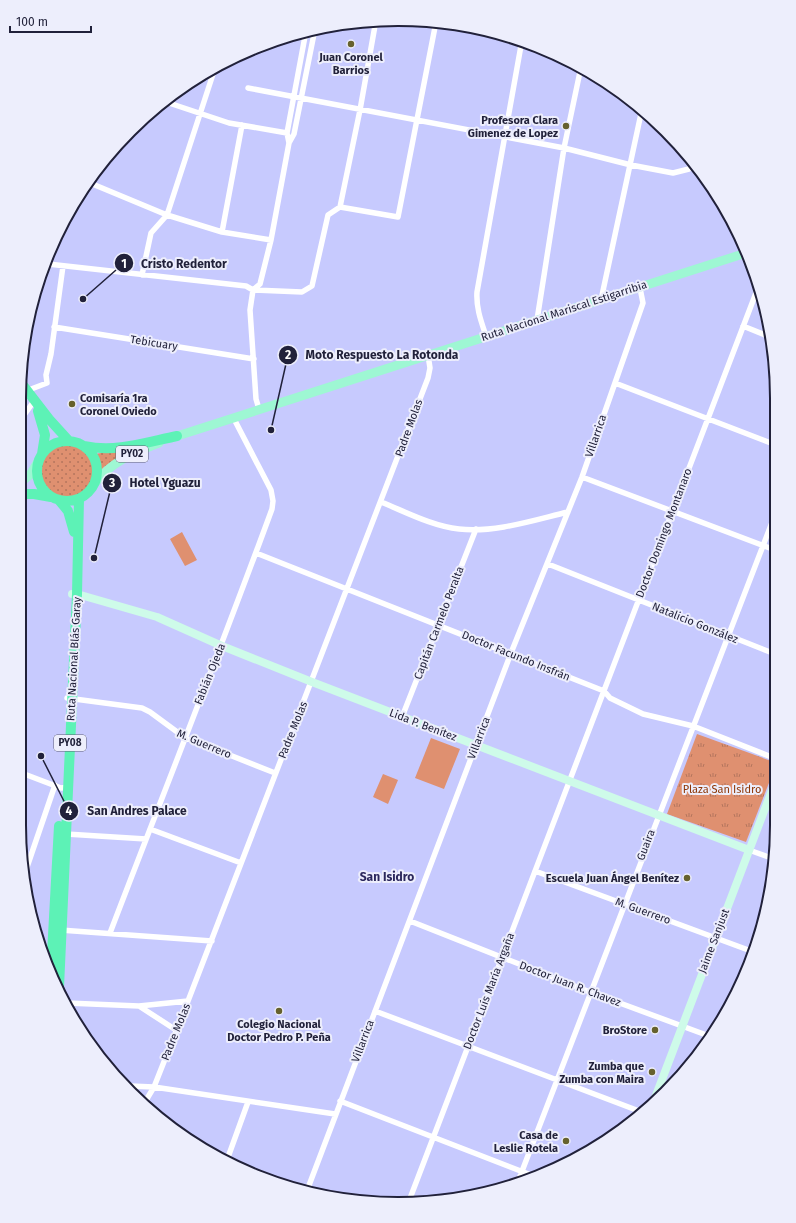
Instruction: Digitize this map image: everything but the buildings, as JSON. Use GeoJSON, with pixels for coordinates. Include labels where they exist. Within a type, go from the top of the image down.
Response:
{"type":"FeatureCollection","features":[{"type":"Feature","properties":{"kind":"highway"},"geometry":{"type":"LineString","coordinates":[[26,392],[69,441],[52,445],[41,456]]}},
{"type":"Feature","properties":{"kind":"highway"},"geometry":{"type":"LineString","coordinates":[[34,401],[45,435],[37,476],[45,492],[56,499]]}},
{"type":"Feature","properties":{"kind":"highway","name":"PY02"},"geometry":{"type":"LineString","coordinates":[[69,441],[98,449],[111,449],[177,436]]}},
{"type":"Feature","properties":{"kind":"highway"},"geometry":{"type":"LineString","coordinates":[[85,446],[95,459],[98,475],[95,483]]}},
{"type":"Feature","properties":{"kind":"highway","name":"PY02"},"geometry":{"type":"LineString","coordinates":[[79,499],[91,490],[95,483]]}},
{"type":"Feature","properties":{"kind":"highway"},"geometry":{"type":"LineString","coordinates":[[26,494],[34,494],[66,502],[79,499]]}},
{"type":"Feature","properties":{"kind":"highway","name":"Ruta Nacional Blás Garay"},"geometry":{"type":"LineString","coordinates":[[56,499],[68,511],[74,530],[74,594]]}},
{"type":"Feature","properties":{"kind":"highway","name":"Ruta Nacional Blás Garay"},"geometry":{"type":"LineString","coordinates":[[59,978],[58,930],[61,787],[69,698],[79,499]]}},
{"type":"Feature","properties":{"kind":"highway","name":"Ruta Nacional Blás Garay"},"geometry":{"type":"LineString","coordinates":[[53,963],[58,930],[66,834],[61,787]]}},
{"type":"Feature","properties":{"kind":"main road","name":"Ruta Nacional Mariscal Estigarribia"},"geometry":{"type":"LineString","coordinates":[[177,436],[741,255]]}},
{"type":"Feature","properties":{"kind":"main road","name":"PY02"},"geometry":{"type":"LineString","coordinates":[[95,483],[104,472],[121,460],[177,436]]}},
{"type":"Feature","properties":{"kind":"main road"},"geometry":{"type":"LineString","coordinates":[[26,478],[30,475],[41,456]]}},
{"type":"Feature","properties":{"kind":"street"},"geometry":{"type":"LineString","coordinates":[[340,207],[360,110],[375,27]]}},
{"type":"Feature","properties":{"kind":"street"},"geometry":{"type":"LineString","coordinates":[[51,264],[246,286],[253,290],[302,292],[312,286],[328,215],[340,207],[398,217],[435,28]]}},
{"type":"Feature","properties":{"kind":"street"},"geometry":{"type":"LineString","coordinates":[[288,143],[294,134],[314,36]]}},
{"type":"Feature","properties":{"kind":"street"},"geometry":{"type":"LineString","coordinates":[[259,409],[256,399],[250,310],[253,290],[260,284],[271,240],[288,143],[287,133],[305,38]]}},
{"type":"Feature","properties":{"kind":"street"},"geometry":{"type":"LineString","coordinates":[[486,336],[478,314],[476,304],[477,292],[521,47]]}},
{"type":"Feature","properties":{"kind":"street"},"geometry":{"type":"LineString","coordinates":[[537,320],[564,148],[580,74]]}},
{"type":"Feature","properties":{"kind":"street"},"geometry":{"type":"LineString","coordinates":[[142,275],[151,233],[167,215],[212,76]]}},
{"type":"Feature","properties":{"kind":"street"},"geometry":{"type":"LineString","coordinates":[[248,88],[564,148],[631,165],[673,173],[690,168]]}},
{"type":"Feature","properties":{"kind":"street"},"geometry":{"type":"LineString","coordinates":[[171,104],[229,123],[287,133]]}},
{"type":"Feature","properties":{"kind":"street"},"geometry":{"type":"LineString","coordinates":[[601,300],[641,116]]}},
{"type":"Feature","properties":{"kind":"street"},"geometry":{"type":"LineString","coordinates":[[222,232],[242,125]]}},
{"type":"Feature","properties":{"kind":"street"},"geometry":{"type":"LineString","coordinates":[[94,185],[167,215],[222,232],[271,240]]}},
{"type":"Feature","properties":{"kind":"street"},"geometry":{"type":"LineString","coordinates":[[26,388],[46,383],[46,375],[64,266]]}},
{"type":"Feature","properties":{"kind":"street","name":"Villarrica"},"geometry":{"type":"LineString","coordinates":[[309,1186],[511,654],[582,477],[643,304],[640,288]]}},
{"type":"Feature","properties":{"kind":"street","name":"Doctor Domingo Montanaro"},"geometry":{"type":"LineString","coordinates":[[569,781],[755,295]]}},
{"type":"Feature","properties":{"kind":"street"},"geometry":{"type":"LineString","coordinates":[[743,326],[765,335]]}},
{"type":"Feature","properties":{"kind":"street","name":"Tebicuary"},"geometry":{"type":"LineString","coordinates":[[54,328],[254,359]]}},
{"type":"Feature","properties":{"kind":"street","name":"Padre Molas"},"geometry":{"type":"LineString","coordinates":[[147,1099],[154,1087],[212,941],[275,773],[312,682],[428,378],[430,368],[428,355]]}},
{"type":"Feature","properties":{"kind":"street"},"geometry":{"type":"LineString","coordinates":[[615,383],[770,443]]}},
{"type":"Feature","properties":{"kind":"street"},"geometry":{"type":"LineString","coordinates":[[26,412],[34,401]]}},
{"type":"Feature","properties":{"kind":"street","name":"Fabián Ojeda"},"geometry":{"type":"LineString","coordinates":[[110,933],[184,737],[222,646],[256,553],[273,501],[271,490],[233,417]]}},
{"type":"Feature","properties":{"kind":"street"},"geometry":{"type":"LineString","coordinates":[[582,477],[770,548]]}},
{"type":"Feature","properties":{"kind":"street"},"geometry":{"type":"LineString","coordinates":[[381,502],[439,525],[460,529],[501,527],[568,512]]}},
{"type":"Feature","properties":{"kind":"street","name":"Guaira"},"geometry":{"type":"LineString","coordinates":[[520,1176],[657,816],[770,527]]}},
{"type":"Feature","properties":{"kind":"street","name":"Capitán Carmelo Peralta"},"geometry":{"type":"LineString","coordinates":[[402,717],[476,529]]}},
{"type":"Feature","properties":{"kind":"street","name":"Doctor Facundo Insfrán"},"geometry":{"type":"LineString","coordinates":[[256,553],[604,691],[610,698],[643,714],[693,726],[770,756]]}},
{"type":"Feature","properties":{"kind":"street","name":"Natalicio González"},"geometry":{"type":"LineString","coordinates":[[548,564],[770,652]]}},
{"type":"Feature","properties":{"kind":"street","name":"Lida P. Benítez"},"geometry":{"type":"LineString","coordinates":[[74,594],[157,617],[222,646],[312,682],[768,858]]}},
{"type":"Feature","properties":{"kind":"street","name":"M. Guerrero"},"geometry":{"type":"LineString","coordinates":[[69,698],[142,708],[150,712],[184,737],[275,773]]}},
{"type":"Feature","properties":{"kind":"street"},"geometry":{"type":"LineString","coordinates":[[26,774],[61,787],[28,865]]}},
{"type":"Feature","properties":{"kind":"street","name":"Doctor Luís María Argaña"},"geometry":{"type":"LineString","coordinates":[[411,1196],[569,781]]}},
{"type":"Feature","properties":{"kind":"street","name":"Jaime Sanjust"},"geometry":{"type":"LineString","coordinates":[[658,1091],[770,795]]}},
{"type":"Feature","properties":{"kind":"street"},"geometry":{"type":"LineString","coordinates":[[150,829],[241,863]]}},
{"type":"Feature","properties":{"kind":"street"},"geometry":{"type":"LineString","coordinates":[[66,834],[146,839]]}},
{"type":"Feature","properties":{"kind":"street","name":"M. Guerrero"},"geometry":{"type":"LineString","coordinates":[[535,871],[748,950]]}},
{"type":"Feature","properties":{"kind":"street","name":"Doctor Juan R. Chavez"},"geometry":{"type":"LineString","coordinates":[[410,921],[590,992],[705,1035]]}},
{"type":"Feature","properties":{"kind":"street"},"geometry":{"type":"LineString","coordinates":[[58,930],[212,941]]}},
{"type":"Feature","properties":{"kind":"street"},"geometry":{"type":"LineString","coordinates":[[72,1003],[139,1006],[188,1001]]}},
{"type":"Feature","properties":{"kind":"street"},"geometry":{"type":"LineString","coordinates":[[139,1006],[176,1030]]}},
{"type":"Feature","properties":{"kind":"street"},"geometry":{"type":"LineString","coordinates":[[375,1011],[556,1081],[637,1110]]}},
{"type":"Feature","properties":{"kind":"street"},"geometry":{"type":"LineString","coordinates":[[133,1086],[154,1087],[335,1114]]}},
{"type":"Feature","properties":{"kind":"street"},"geometry":{"type":"LineString","coordinates":[[340,1101],[529,1173]]}},
{"type":"Feature","properties":{"kind":"street"},"geometry":{"type":"LineString","coordinates":[[228,1156],[248,1102]]}},
{"type":"Feature","properties":{"kind":"green space"},"geometry":{"type":"Polygon","coordinates":[[[62,445],[72,445],[86,452],[93,466],[93,476],[86,490],[72,497],[62,497],[52,493],[45,486],[41,476],[41,466],[45,456],[52,449],[62,445]]]}},
{"type":"Feature","properties":{"kind":"green space"},"geometry":{"type":"Polygon","coordinates":[[[144,446],[100,472],[101,464],[95,454],[144,446]]]}},
{"type":"Feature","properties":{"kind":"green space"},"geometry":{"type":"Polygon","coordinates":[[[182,532],[197,560],[185,566],[170,539],[182,532]]]}},
{"type":"Feature","properties":{"kind":"green space","name":"Plaza San Isidro"},"geometry":{"type":"Polygon","coordinates":[[[697,734],[770,761],[770,780],[746,842],[667,814],[697,734]]]}},
{"type":"Feature","properties":{"kind":"green space"},"geometry":{"type":"Polygon","coordinates":[[[431,738],[460,749],[444,789],[415,778],[431,738]]]}},
{"type":"Feature","properties":{"kind":"green space"},"geometry":{"type":"Polygon","coordinates":[[[383,774],[398,780],[388,804],[373,797],[383,774]]]}},
{"type":"Feature","properties":{"kind":"place","name":"Juan Coronel Barrios"},"geometry":{"type":"Point","coordinates":[351,44]}},
{"type":"Feature","properties":{"kind":"place","name":"Profesora Clara Gimenez de Lopez"},"geometry":{"type":"Point","coordinates":[566,126]}},
{"type":"Feature","properties":{"kind":"place","name":"Cristo Redentor"},"geometry":{"type":"Point","coordinates":[83,299]}},
{"type":"Feature","properties":{"kind":"place","name":"Comisaría 1ra Coronel Oviedo"},"geometry":{"type":"Point","coordinates":[72,404]}},
{"type":"Feature","properties":{"kind":"place","name":"Moto Respuesto La Rotonda"},"geometry":{"type":"Point","coordinates":[271,430]}},
{"type":"Feature","properties":{"kind":"place","name":"Hotel Yguazu"},"geometry":{"type":"Point","coordinates":[94,558]}},
{"type":"Feature","properties":{"kind":"place","name":"San Andres Palace"},"geometry":{"type":"Point","coordinates":[41,756]}},
{"type":"Feature","properties":{"kind":"place","name":"Escuela Juan Ángel Benítez"},"geometry":{"type":"Point","coordinates":[687,878]}},
{"type":"Feature","properties":{"kind":"place","name":"Colegio Nacional Doctor Pedro P. Peña"},"geometry":{"type":"Point","coordinates":[279,1011]}},
{"type":"Feature","properties":{"kind":"place","name":"BroStore"},"geometry":{"type":"Point","coordinates":[655,1030]}},
{"type":"Feature","properties":{"kind":"place","name":"Zumba que Zumba con Maira"},"geometry":{"type":"Point","coordinates":[652,1072]}},
{"type":"Feature","properties":{"kind":"place","name":"Casa de Leslie Rotela"},"geometry":{"type":"Point","coordinates":[566,1141]}},
{"type":"Feature","properties":{"kind":"district","name":"San Isidro"},"geometry":{"type":"Point","coordinates":[387,877]}}]}
